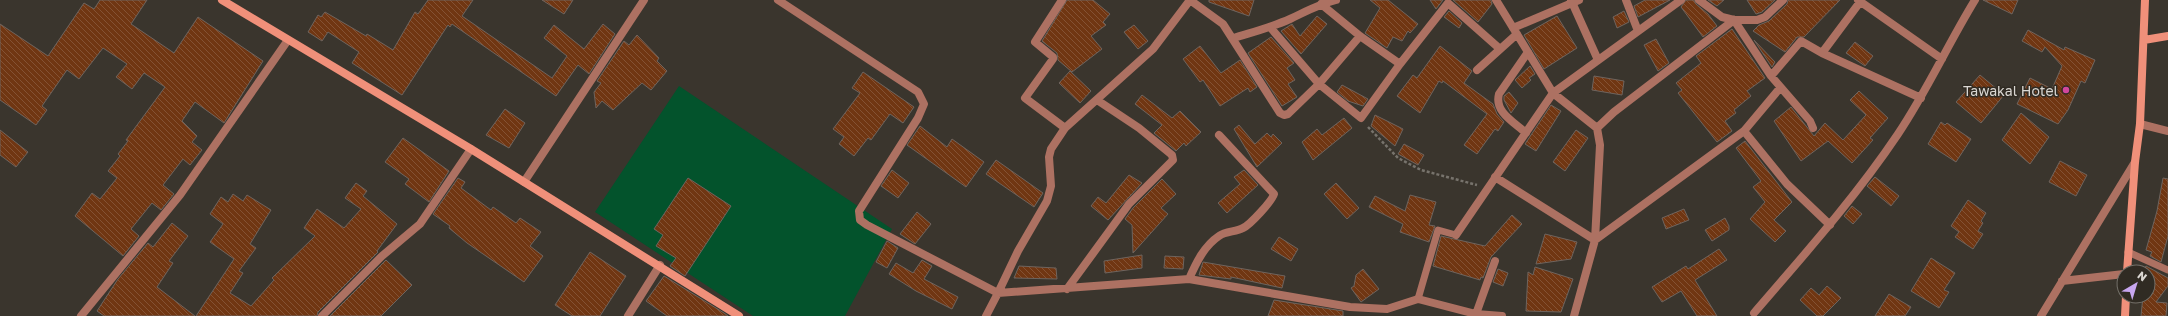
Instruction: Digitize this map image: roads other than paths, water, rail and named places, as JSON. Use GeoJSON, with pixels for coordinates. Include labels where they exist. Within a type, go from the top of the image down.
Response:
{"type":"FeatureCollection","features":[{"type":"Feature","properties":{"kind":"street"},"geometry":{"type":"LineString","coordinates":[[222,0],[660,265],[739,316]]}},
{"type":"Feature","properties":{"kind":"street"},"geometry":{"type":"LineString","coordinates":[[524,182],[644,0]]}},
{"type":"Feature","properties":{"kind":"street"},"geometry":{"type":"LineString","coordinates":[[778,0],[918,92],[924,104],[918,118],[859,211],[860,220],[998,293],[1066,290],[1189,279],[1350,307],[1387,309],[1418,299],[1476,314],[1502,316]]}},
{"type":"Feature","properties":{"kind":"street"},"geometry":{"type":"LineString","coordinates":[[1062,0],[1035,42],[1053,56],[1053,59],[1025,98],[1065,128]]}},
{"type":"Feature","properties":{"kind":"street"},"geometry":{"type":"LineString","coordinates":[[986,316],[1018,251],[1047,200],[1051,186],[1049,157],[1051,149],[1065,128],[1153,49],[1190,0],[1218,19],[1234,38],[1280,113],[1284,115],[1288,114],[1319,84],[1360,36]]}},
{"type":"Feature","properties":{"kind":"street"},"geometry":{"type":"LineString","coordinates":[[1234,38],[1270,27],[1321,4],[1336,0]]}},
{"type":"Feature","properties":{"kind":"street"},"geometry":{"type":"LineString","coordinates":[[1496,0],[1553,93],[1597,128],[1600,145],[1595,240],[1574,316]]}},
{"type":"Feature","properties":{"kind":"street"},"geometry":{"type":"LineString","coordinates":[[1626,0],[1638,31]]}},
{"type":"Feature","properties":{"kind":"street"},"geometry":{"type":"LineString","coordinates":[[1456,235],[1553,93],[1681,0]]}},
{"type":"Feature","properties":{"kind":"street"},"geometry":{"type":"LineString","coordinates":[[1699,0],[1722,17],[1734,20],[1757,20],[1769,14],[1783,0]]}},
{"type":"Feature","properties":{"kind":"street"},"geometry":{"type":"LineString","coordinates":[[1754,314],[1830,225],[1886,151],[1921,98],[1975,0]]}},
{"type":"Feature","properties":{"kind":"street"},"geometry":{"type":"LineString","coordinates":[[2127,264],[2135,162],[2140,124],[2145,0]]}},
{"type":"Feature","properties":{"kind":"street"},"geometry":{"type":"LineString","coordinates":[[1270,27],[1319,84],[1361,118],[1400,64],[1449,1],[1500,49]]}},
{"type":"Feature","properties":{"kind":"street"},"geometry":{"type":"LineString","coordinates":[[1477,70],[1500,49],[1515,31],[1574,1],[1598,60]]}},
{"type":"Feature","properties":{"kind":"street"},"geometry":{"type":"LineString","coordinates":[[1822,53],[1859,1],[1942,59]]}},
{"type":"Feature","properties":{"kind":"street"},"geometry":{"type":"LineString","coordinates":[[1321,4],[1360,36],[1400,64]]}},
{"type":"Feature","properties":{"kind":"street"},"geometry":{"type":"LineString","coordinates":[[1734,20],[1771,76],[1780,88],[1810,120],[1813,128]]}},
{"type":"Feature","properties":{"kind":"street"},"geometry":{"type":"LineString","coordinates":[[1597,128],[1610,115],[1734,20]]}},
{"type":"Feature","properties":{"kind":"street"},"geometry":{"type":"LineString","coordinates":[[2144,40],[2168,36]]}},
{"type":"Feature","properties":{"kind":"street"},"geometry":{"type":"LineString","coordinates":[[81,316],[180,195],[288,40]]}},
{"type":"Feature","properties":{"kind":"street"},"geometry":{"type":"LineString","coordinates":[[1771,76],[1801,41],[1822,53],[1921,98]]}},
{"type":"Feature","properties":{"kind":"street"},"geometry":{"type":"LineString","coordinates":[[1526,133],[1499,108],[1497,101],[1499,94],[1528,52]]}},
{"type":"Feature","properties":{"kind":"street"},"geometry":{"type":"LineString","coordinates":[[1595,240],[1744,131],[1780,88]]}},
{"type":"Feature","properties":{"kind":"street"},"geometry":{"type":"LineString","coordinates":[[1066,290],[1129,204],[1173,160],[1172,155],[1139,128],[1097,100]]}},
{"type":"Feature","properties":{"kind":"street"},"geometry":{"type":"LineString","coordinates":[[2140,124],[2168,131]]}},
{"type":"Feature","properties":{"kind":"street"},"geometry":{"type":"LineString","coordinates":[[1744,131],[1787,184],[1830,225]]}},
{"type":"Feature","properties":{"kind":"street"},"geometry":{"type":"LineString","coordinates":[[1189,279],[1195,266],[1210,243],[1221,235],[1242,229],[1248,225],[1274,194],[1219,135]]}},
{"type":"Feature","properties":{"kind":"street"},"geometry":{"type":"LineString","coordinates":[[322,316],[382,256],[420,224],[470,149]]}},
{"type":"Feature","properties":{"kind":"street"},"geometry":{"type":"LineString","coordinates":[[2041,316],[2135,162]]}},
{"type":"Feature","properties":{"kind":"street"},"geometry":{"type":"LineString","coordinates":[[1495,177],[1595,240]]}},
{"type":"Feature","properties":{"kind":"street"},"geometry":{"type":"LineString","coordinates":[[1476,314],[1495,261]]}},
{"type":"Feature","properties":{"kind":"street"},"geometry":{"type":"LineString","coordinates":[[628,316],[660,265]]}},
{"type":"Feature","properties":{"kind":"street"},"geometry":{"type":"LineString","coordinates":[[2062,280],[2116,275]]}},
{"type":"Feature","properties":{"kind":"street"},"geometry":{"type":"LineString","coordinates":[[2125,316],[2126,304]]}},
{"type":"Feature","properties":{"kind":"lane"},"geometry":{"type":"LineString","coordinates":[[1418,299],[1438,230],[1456,235]]}},
{"type":"Feature","properties":{"kind":"lane"},"geometry":{"type":"LineString","coordinates":[[2128,252],[2168,270]]}},
{"type":"Feature","properties":{"kind":"place","name":"Tawakal Hotel"},"geometry":{"type":"Point","coordinates":[2066,90]}}]}
